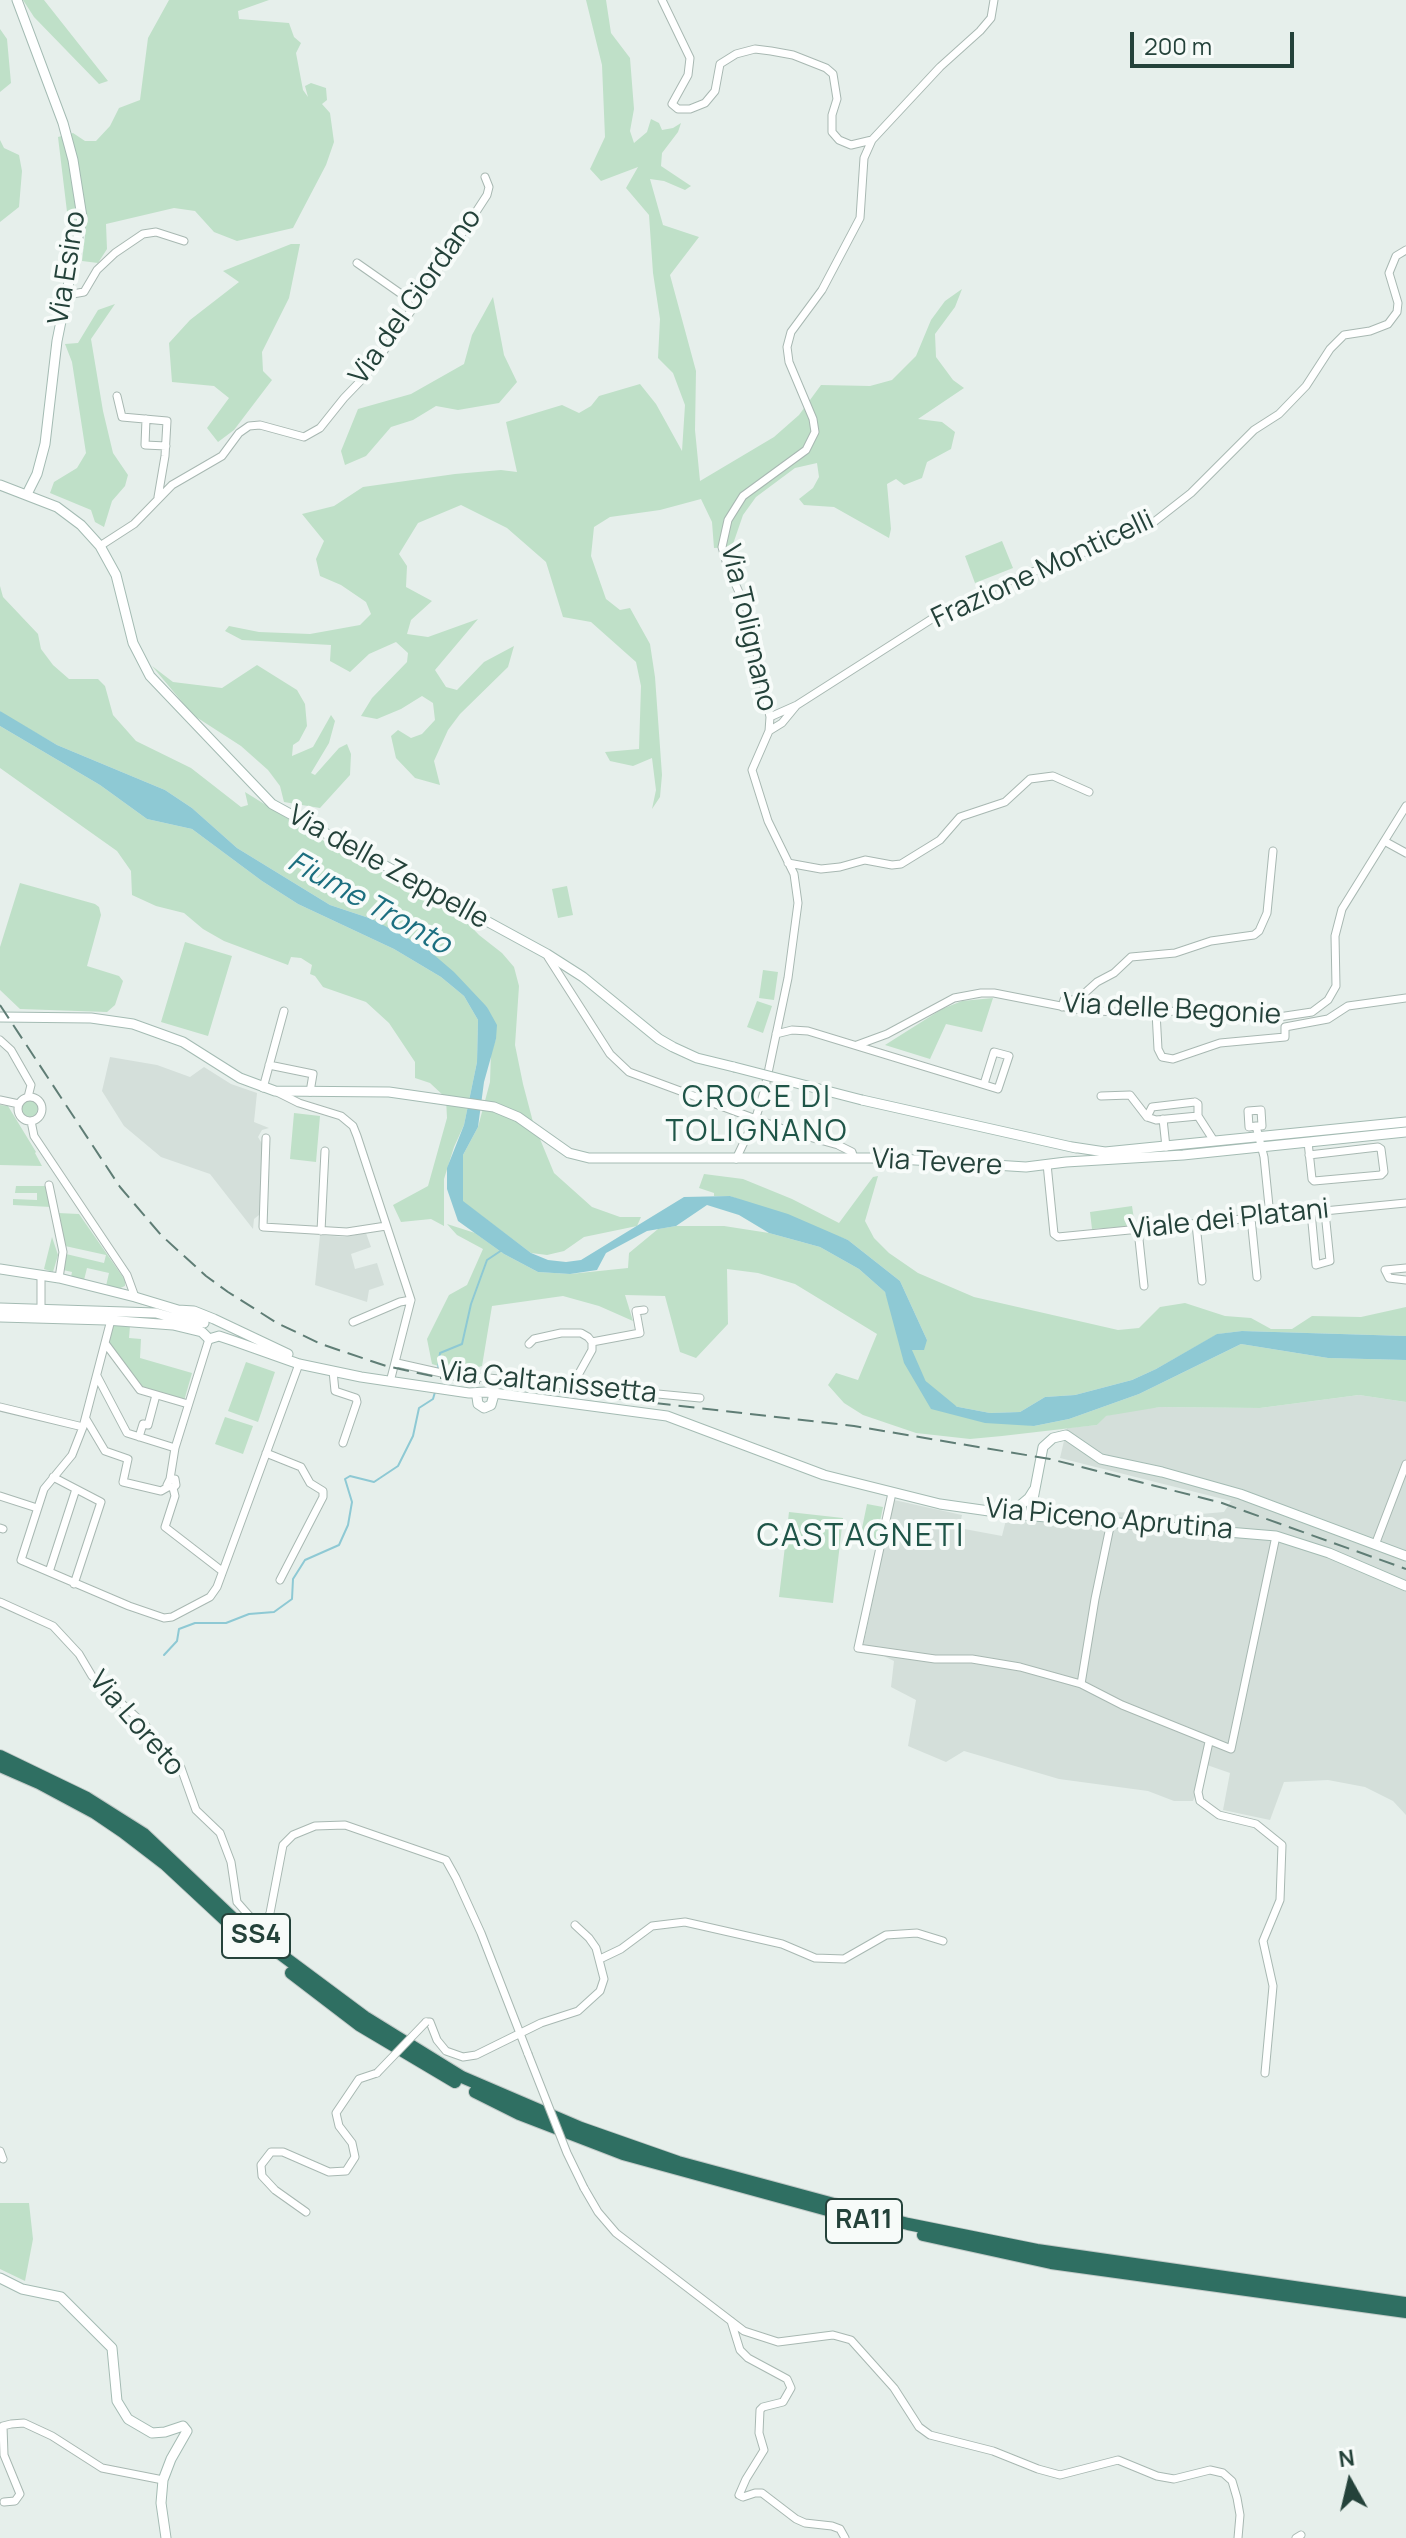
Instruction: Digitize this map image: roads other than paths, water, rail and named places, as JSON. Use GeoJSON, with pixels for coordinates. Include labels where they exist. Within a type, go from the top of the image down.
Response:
{"type":"FeatureCollection","features":[{"type":"Feature","properties":{"kind":"highway","name":"SS4"},"geometry":{"type":"LineString","coordinates":[[0,1756],[87,1798],[144,1834],[236,1921],[365,2017],[520,2110]]}},
{"type":"Feature","properties":{"kind":"highway","name":"SS4"},"geometry":{"type":"LineString","coordinates":[[0,1766],[39,1783],[123,1832],[166,1865],[226,1923],[359,2025],[430,2069],[520,2110]]}},
{"type":"Feature","properties":{"kind":"highway","name":"RA11"},"geometry":{"type":"LineString","coordinates":[[520,2110],[678,2162],[908,2224],[1220,2281],[1406,2303]]}},
{"type":"Feature","properties":{"kind":"highway","name":"RA11"},"geometry":{"type":"LineString","coordinates":[[1277,2289],[1406,2312]]}},
{"type":"Feature","properties":{"kind":"main road","name":"Via Esino"},"geometry":{"type":"LineString","coordinates":[[17,0],[63,123],[73,160],[82,217],[57,341],[45,444],[37,474],[27,494]]}},
{"type":"Feature","properties":{"kind":"main road","name":"Via delle Zeppelle"},"geometry":{"type":"LineString","coordinates":[[0,485],[63,511],[100,546],[122,590],[133,643],[150,676],[258,792],[288,814],[547,954]]}},
{"type":"Feature","properties":{"kind":"main road"},"geometry":{"type":"LineString","coordinates":[[547,954],[583,977],[659,1039],[684,1053],[862,1100],[1100,1156],[1353,1133],[1406,1132]]}},
{"type":"Feature","properties":{"kind":"main road"},"geometry":{"type":"LineString","coordinates":[[0,1017],[91,1018],[133,1024],[183,1042],[240,1078],[263,1088],[308,1092]]}},
{"type":"Feature","properties":{"kind":"main road","name":"Via Tevere"},"geometry":{"type":"LineString","coordinates":[[308,1092],[383,1092],[484,1105],[509,1111],[560,1148],[578,1156],[906,1159],[1009,1167],[1100,1156]]}},
{"type":"Feature","properties":{"kind":"main road"},"geometry":{"type":"LineString","coordinates":[[1100,1156],[1214,1141],[1308,1142],[1406,1122]]}},
{"type":"Feature","properties":{"kind":"main road"},"geometry":{"type":"LineString","coordinates":[[0,1269],[59,1278],[135,1297],[156,1309],[299,1364],[396,1380]]}},
{"type":"Feature","properties":{"kind":"main road"},"geometry":{"type":"LineString","coordinates":[[0,1308],[112,1316],[208,1329],[221,1323],[300,1359],[396,1380]]}},
{"type":"Feature","properties":{"kind":"main road"},"geometry":{"type":"LineString","coordinates":[[112,1316],[156,1309],[194,1311],[208,1329]]}},
{"type":"Feature","properties":{"kind":"main road"},"geometry":{"type":"LineString","coordinates":[[0,1317],[41,1313]]}},
{"type":"Feature","properties":{"kind":"main road","name":"Via Piceno Aprutina"},"geometry":{"type":"LineString","coordinates":[[396,1380],[425,1387],[625,1410],[683,1420],[799,1467],[940,1504],[1010,1514],[1276,1536],[1318,1548],[1406,1586]]}},
{"type":"Feature","properties":{"kind":"main road"},"geometry":{"type":"LineString","coordinates":[[1030,1515],[1041,1452],[1049,1441],[1060,1435],[1069,1436],[1101,1459],[1240,1494],[1406,1556]]}},
{"type":"Feature","properties":{"kind":"main road"},"geometry":{"type":"LineString","coordinates":[[1010,1514],[1033,1496]]}},
{"type":"Feature","properties":{"kind":"main road"},"geometry":{"type":"LineString","coordinates":[[1033,1496],[1047,1517]]}},
{"type":"Feature","properties":{"kind":"main road"},"geometry":{"type":"LineString","coordinates":[[0,2278],[22,2289],[61,2297],[112,2348],[117,2401],[128,2419],[152,2433],[183,2426],[186,2435],[163,2480],[161,2503],[166,2538]]}},
{"type":"Feature","properties":{"kind":"street"},"geometry":{"type":"LineString","coordinates":[[662,0],[690,58],[688,75],[672,104],[678,109],[690,109],[705,103],[715,91],[716,71],[720,64],[736,54],[755,49],[771,51],[793,55],[826,68],[833,74],[837,99],[832,115],[832,132],[839,140],[851,145],[872,140]]}},
{"type":"Feature","properties":{"kind":"street","name":"Via Tolignano"},"geometry":{"type":"LineString","coordinates":[[736,1159],[756,1117],[796,933],[798,903],[794,874],[768,821],[752,770],[769,731],[770,717],[749,614],[722,547],[728,520],[743,496],[806,450],[815,432],[813,419],[789,362],[787,347],[791,332],[822,290],[860,218],[864,158],[872,140],[940,67],[980,31],[991,18],[994,0]]}},
{"type":"Feature","properties":{"kind":"street","name":"Via del Giordano"},"geometry":{"type":"LineString","coordinates":[[100,546],[134,524],[172,485],[222,456],[239,433],[249,426],[260,425],[304,437],[320,428],[370,371],[487,195],[489,187],[485,177]]}},
{"type":"Feature","properties":{"kind":"street"},"geometry":{"type":"LineString","coordinates":[[67,295],[84,292],[97,270],[143,234],[156,232],[184,241]]}},
{"type":"Feature","properties":{"kind":"street","name":"Frazione Monticelli"},"geometry":{"type":"LineString","coordinates":[[770,717],[797,705],[952,606],[1145,529],[1191,493],[1254,430],[1279,414],[1306,386],[1330,349],[1344,335],[1370,331],[1388,324],[1397,312],[1398,303],[1389,273],[1396,256],[1406,250]]}},
{"type":"Feature","properties":{"kind":"street"},"geometry":{"type":"LineString","coordinates":[[357,263],[407,298],[410,312]]}},
{"type":"Feature","properties":{"kind":"street"},"geometry":{"type":"LineString","coordinates":[[117,396],[122,417],[167,421],[158,499]]}},
{"type":"Feature","properties":{"kind":"street"},"geometry":{"type":"LineString","coordinates":[[146,419],[145,445],[166,446]]}},
{"type":"Feature","properties":{"kind":"street","name":"Frazione Monticelli"},"geometry":{"type":"LineString","coordinates":[[769,731],[782,723],[797,705]]}},
{"type":"Feature","properties":{"kind":"street"},"geometry":{"type":"LineString","coordinates":[[788,863],[821,869],[865,860],[901,864],[940,840],[960,817],[1005,802],[1030,779],[1053,776],[1089,792]]}},
{"type":"Feature","properties":{"kind":"street","name":"Via delle Begonie"},"geometry":{"type":"LineString","coordinates":[[857,1045],[887,1034],[937,1005],[967,995],[994,993],[1062,1007],[1116,1012],[1194,1011],[1272,1018],[1300,1015],[1321,1007],[1336,986],[1335,936],[1342,909],[1406,806]]}},
{"type":"Feature","properties":{"kind":"street"},"geometry":{"type":"LineString","coordinates":[[1386,842],[1406,853]]}},
{"type":"Feature","properties":{"kind":"street"},"geometry":{"type":"LineString","coordinates":[[1062,1007],[1064,1000],[1077,1000],[1131,957],[1175,953],[1211,941],[1254,935],[1267,913],[1273,851]]}},
{"type":"Feature","properties":{"kind":"street","name":"Via delle Zeppelle"},"geometry":{"type":"LineString","coordinates":[[547,954],[610,1054],[629,1072],[791,1132],[847,1148],[854,1158]]}},
{"type":"Feature","properties":{"kind":"street"},"geometry":{"type":"LineString","coordinates":[[1156,1012],[1156,1037],[1162,1057],[1173,1059],[1220,1043],[1285,1037],[1285,1027],[1328,1019],[1348,1006],[1406,998]]}},
{"type":"Feature","properties":{"kind":"street"},"geometry":{"type":"LineString","coordinates":[[263,1088],[284,1011]]}},
{"type":"Feature","properties":{"kind":"street"},"geometry":{"type":"LineString","coordinates":[[776,1034],[792,1030],[808,1031],[998,1089],[1009,1056],[994,1052],[984,1084]]}},
{"type":"Feature","properties":{"kind":"street"},"geometry":{"type":"LineString","coordinates":[[0,1040],[11,1050],[31,1085],[28,1097],[19,1104],[0,1100]]}},
{"type":"Feature","properties":{"kind":"street"},"geometry":{"type":"LineString","coordinates":[[269,1065],[313,1074],[303,1099],[305,1105]]}},
{"type":"Feature","properties":{"kind":"street"},"geometry":{"type":"LineString","coordinates":[[275,1091],[305,1105],[335,1113],[353,1126],[411,1300],[396,1380]]}},
{"type":"Feature","properties":{"kind":"street"},"geometry":{"type":"LineString","coordinates":[[1101,1096],[1130,1095],[1148,1118]]}},
{"type":"Feature","properties":{"kind":"street"},"geometry":{"type":"LineString","coordinates":[[19,1104],[19,1115],[24,1119],[31,1121],[38,1118],[42,1109],[38,1100],[28,1097]]}},
{"type":"Feature","properties":{"kind":"street"},"geometry":{"type":"LineString","coordinates":[[1140,1107],[1195,1102],[1198,1104],[1198,1116],[1214,1141]]}},
{"type":"Feature","properties":{"kind":"street"},"geometry":{"type":"LineString","coordinates":[[1148,1118],[1152,1107]]}},
{"type":"Feature","properties":{"kind":"street"},"geometry":{"type":"LineString","coordinates":[[1148,1118],[1198,1116]]}},
{"type":"Feature","properties":{"kind":"street"},"geometry":{"type":"LineString","coordinates":[[1163,1119],[1166,1147]]}},
{"type":"Feature","properties":{"kind":"street"},"geometry":{"type":"LineString","coordinates":[[31,1121],[34,1136],[127,1275],[135,1297]]}},
{"type":"Feature","properties":{"kind":"street"},"geometry":{"type":"LineString","coordinates":[[1256,1126],[1265,1159],[1270,1216]]}},
{"type":"Feature","properties":{"kind":"street"},"geometry":{"type":"LineString","coordinates":[[1353,1133],[1355,1149]]}},
{"type":"Feature","properties":{"kind":"street"},"geometry":{"type":"LineString","coordinates":[[266,1138],[263,1227],[364,1231],[386,1226]]}},
{"type":"Feature","properties":{"kind":"street"},"geometry":{"type":"LineString","coordinates":[[1308,1142],[1309,1155],[1312,1179],[1314,1181],[1381,1175],[1384,1172],[1381,1149],[1309,1155]]}},
{"type":"Feature","properties":{"kind":"street"},"geometry":{"type":"LineString","coordinates":[[321,1231],[325,1151]]}},
{"type":"Feature","properties":{"kind":"street","name":"Viale dei Platani"},"geometry":{"type":"LineString","coordinates":[[1047,1164],[1054,1234],[1063,1237],[1406,1203]]}},
{"type":"Feature","properties":{"kind":"street"},"geometry":{"type":"LineString","coordinates":[[49,1185],[63,1252],[59,1278]]}},
{"type":"Feature","properties":{"kind":"street"},"geometry":{"type":"LineString","coordinates":[[1311,1212],[1316,1265],[1330,1261],[1326,1222]]}},
{"type":"Feature","properties":{"kind":"street"},"geometry":{"type":"LineString","coordinates":[[1251,1218],[1257,1277]]}},
{"type":"Feature","properties":{"kind":"street"},"geometry":{"type":"LineString","coordinates":[[1196,1224],[1202,1281]]}},
{"type":"Feature","properties":{"kind":"street"},"geometry":{"type":"LineString","coordinates":[[1138,1230],[1144,1286]]}},
{"type":"Feature","properties":{"kind":"street"},"geometry":{"type":"LineString","coordinates":[[1406,1268],[1385,1270],[1389,1278],[1406,1280]]}},
{"type":"Feature","properties":{"kind":"street"},"geometry":{"type":"LineString","coordinates":[[41,1275],[41,1313]]}},
{"type":"Feature","properties":{"kind":"street"},"geometry":{"type":"LineString","coordinates":[[353,1322],[411,1300]]}},
{"type":"Feature","properties":{"kind":"street"},"geometry":{"type":"LineString","coordinates":[[592,1342],[640,1333],[636,1311],[644,1310]]}},
{"type":"Feature","properties":{"kind":"street"},"geometry":{"type":"LineString","coordinates":[[112,1316],[85,1423],[72,1455],[44,1489],[21,1560],[164,1618],[172,1617],[210,1597],[217,1587],[299,1364]]}},
{"type":"Feature","properties":{"kind":"street"},"geometry":{"type":"LineString","coordinates":[[208,1329],[175,1448],[170,1484],[175,1496],[165,1527],[222,1571]]}},
{"type":"Feature","properties":{"kind":"street"},"geometry":{"type":"LineString","coordinates":[[529,1344],[534,1339],[571,1332],[588,1337],[592,1350],[575,1385]]}},
{"type":"Feature","properties":{"kind":"street"},"geometry":{"type":"LineString","coordinates":[[105,1343],[140,1390],[188,1404]]}},
{"type":"Feature","properties":{"kind":"street","name":"Via Caltanissetta"},"geometry":{"type":"LineString","coordinates":[[397,1363],[446,1374],[700,1398]]}},
{"type":"Feature","properties":{"kind":"street"},"geometry":{"type":"LineString","coordinates":[[333,1371],[335,1391],[356,1398],[357,1402],[343,1443]]}},
{"type":"Feature","properties":{"kind":"street"},"geometry":{"type":"LineString","coordinates":[[97,1376],[127,1433],[175,1448]]}},
{"type":"Feature","properties":{"kind":"street"},"geometry":{"type":"LineString","coordinates":[[139,1437],[143,1424],[148,1425],[156,1395]]}},
{"type":"Feature","properties":{"kind":"street"},"geometry":{"type":"LineString","coordinates":[[0,1407],[85,1423],[105,1451],[128,1459],[123,1482],[161,1491],[170,1484]]}},
{"type":"Feature","properties":{"kind":"street"},"geometry":{"type":"LineString","coordinates":[[266,1453],[301,1467],[310,1483],[321,1489],[323,1497],[280,1580]]}},
{"type":"Feature","properties":{"kind":"street"},"geometry":{"type":"LineString","coordinates":[[1375,1545],[1406,1464]]}},
{"type":"Feature","properties":{"kind":"street"},"geometry":{"type":"LineString","coordinates":[[53,1477],[101,1502],[74,1584]]}},
{"type":"Feature","properties":{"kind":"street"},"geometry":{"type":"LineString","coordinates":[[49,1572],[76,1489]]}},
{"type":"Feature","properties":{"kind":"street"},"geometry":{"type":"LineString","coordinates":[[892,1493],[858,1648],[935,1659],[981,1660],[1020,1667],[1081,1684],[1231,1749],[1276,1536]]}},
{"type":"Feature","properties":{"kind":"street"},"geometry":{"type":"LineString","coordinates":[[0,1496],[37,1508]]}},
{"type":"Feature","properties":{"kind":"street"},"geometry":{"type":"LineString","coordinates":[[1081,1684],[1111,1522]]}},
{"type":"Feature","properties":{"kind":"street","name":"Via Loreto"},"geometry":{"type":"LineString","coordinates":[[0,1602],[53,1626],[79,1654],[92,1676],[145,1725],[181,1768],[196,1810],[220,1833],[231,1862],[237,1902],[252,1919],[265,1924],[270,1913],[283,1845],[293,1835],[315,1826],[345,1825],[446,1860],[487,1947],[567,2153],[598,2212],[616,2233],[744,2331],[778,2342],[833,2335],[851,2340],[901,2397],[919,2427],[930,2435],[993,2451],[1038,2469],[1060,2475],[1118,2460],[1157,2476],[1174,2479],[1210,2470],[1223,2473],[1232,2481],[1237,2498],[1240,2515],[1238,2538]]}},
{"type":"Feature","properties":{"kind":"street"},"geometry":{"type":"LineString","coordinates":[[1209,1742],[1198,1792],[1200,1801],[1219,1815],[1256,1824],[1282,1845],[1280,1900],[1263,1941],[1273,1986],[1265,2073]]}},
{"type":"Feature","properties":{"kind":"street"},"geometry":{"type":"LineString","coordinates":[[600,1959],[621,1949],[652,1926],[685,1922],[782,1944],[815,1958],[844,1959],[886,1935],[917,1933],[943,1941]]}},
{"type":"Feature","properties":{"kind":"street"},"geometry":{"type":"LineString","coordinates":[[306,2212],[275,2190],[262,2176],[261,2165],[271,2152],[283,2152],[329,2172],[346,2171],[355,2157],[352,2143],[339,2126],[336,2113],[359,2079],[377,2073],[426,2022],[430,2022],[437,2040],[446,2051],[463,2057],[476,2055],[520,2033],[578,2011],[603,1986],[600,1959],[589,1938],[575,1925]]}},
{"type":"Feature","properties":{"kind":"street"},"geometry":{"type":"LineString","coordinates":[[731,2321],[740,2350],[748,2358],[787,2379],[791,2388],[783,2402],[760,2410],[759,2433],[764,2450],[739,2495],[762,2493],[796,2519],[840,2529],[845,2538]]}},
{"type":"Feature","properties":{"kind":"street"},"geometry":{"type":"LineString","coordinates":[[4,2502],[15,2501],[20,2494],[4,2455],[3,2426],[11,2424],[24,2423],[38,2429],[102,2468],[163,2480]]}},
{"type":"Feature","properties":{"kind":"water"},"geometry":{"type":"Polygon","coordinates":[[[0,711],[57,745],[165,790],[192,808],[237,848],[330,905],[372,919],[426,948],[454,972],[487,1007],[497,1025],[478,1127],[463,1155],[463,1201],[531,1253],[548,1260],[581,1260],[684,1197],[730,1196],[788,1214],[848,1240],[900,1281],[927,1340],[924,1350],[912,1350],[930,1391],[948,1405],[990,1413],[1020,1412],[1045,1397],[1075,1395],[1132,1380],[1217,1334],[1242,1331],[1406,1336],[1406,1360],[1328,1358],[1241,1344],[1139,1394],[1069,1419],[1034,1426],[985,1423],[931,1409],[904,1363],[885,1292],[859,1269],[820,1247],[769,1233],[739,1215],[707,1205],[676,1226],[647,1231],[606,1253],[597,1270],[570,1274],[538,1272],[504,1254],[458,1221],[447,1189],[447,1168],[464,1125],[477,1062],[478,1020],[464,996],[441,977],[394,949],[298,904],[192,829],[147,819],[100,785],[0,726],[0,711]]]}},
{"type":"Feature","properties":{"kind":"waterway"},"geometry":{"type":"LineString","coordinates":[[438,1369],[440,1353],[462,1344],[471,1304],[487,1260],[502,1250]]}},
{"type":"Feature","properties":{"kind":"waterway","name":"Fiume Tronto"},"geometry":{"type":"LineString","coordinates":[[924,1386],[952,1409]]}},
{"type":"Feature","properties":{"kind":"waterway"},"geometry":{"type":"LineString","coordinates":[[164,1655],[177,1641],[179,1629],[195,1623],[226,1623],[249,1614],[274,1612],[292,1599],[293,1579],[305,1560],[339,1545],[348,1525],[352,1502],[345,1479],[350,1476],[374,1482],[398,1466],[413,1436],[419,1408],[433,1399],[435,1392]]}},
{"type":"Feature","properties":{"kind":"railway"},"geometry":{"type":"LineString","coordinates":[[0,1005],[120,1187],[161,1235],[228,1292],[277,1323],[321,1344],[386,1366],[446,1379],[854,1426],[1050,1459],[1222,1503],[1406,1569]]}},
{"type":"Feature","properties":{"kind":"district","name":"CROCE DI TOLIGNANO"},"geometry":{"type":"Point","coordinates":[757,1116]}},
{"type":"Feature","properties":{"kind":"district","name":"CASTAGNETI"},"geometry":{"type":"Point","coordinates":[861,1537]}}]}
